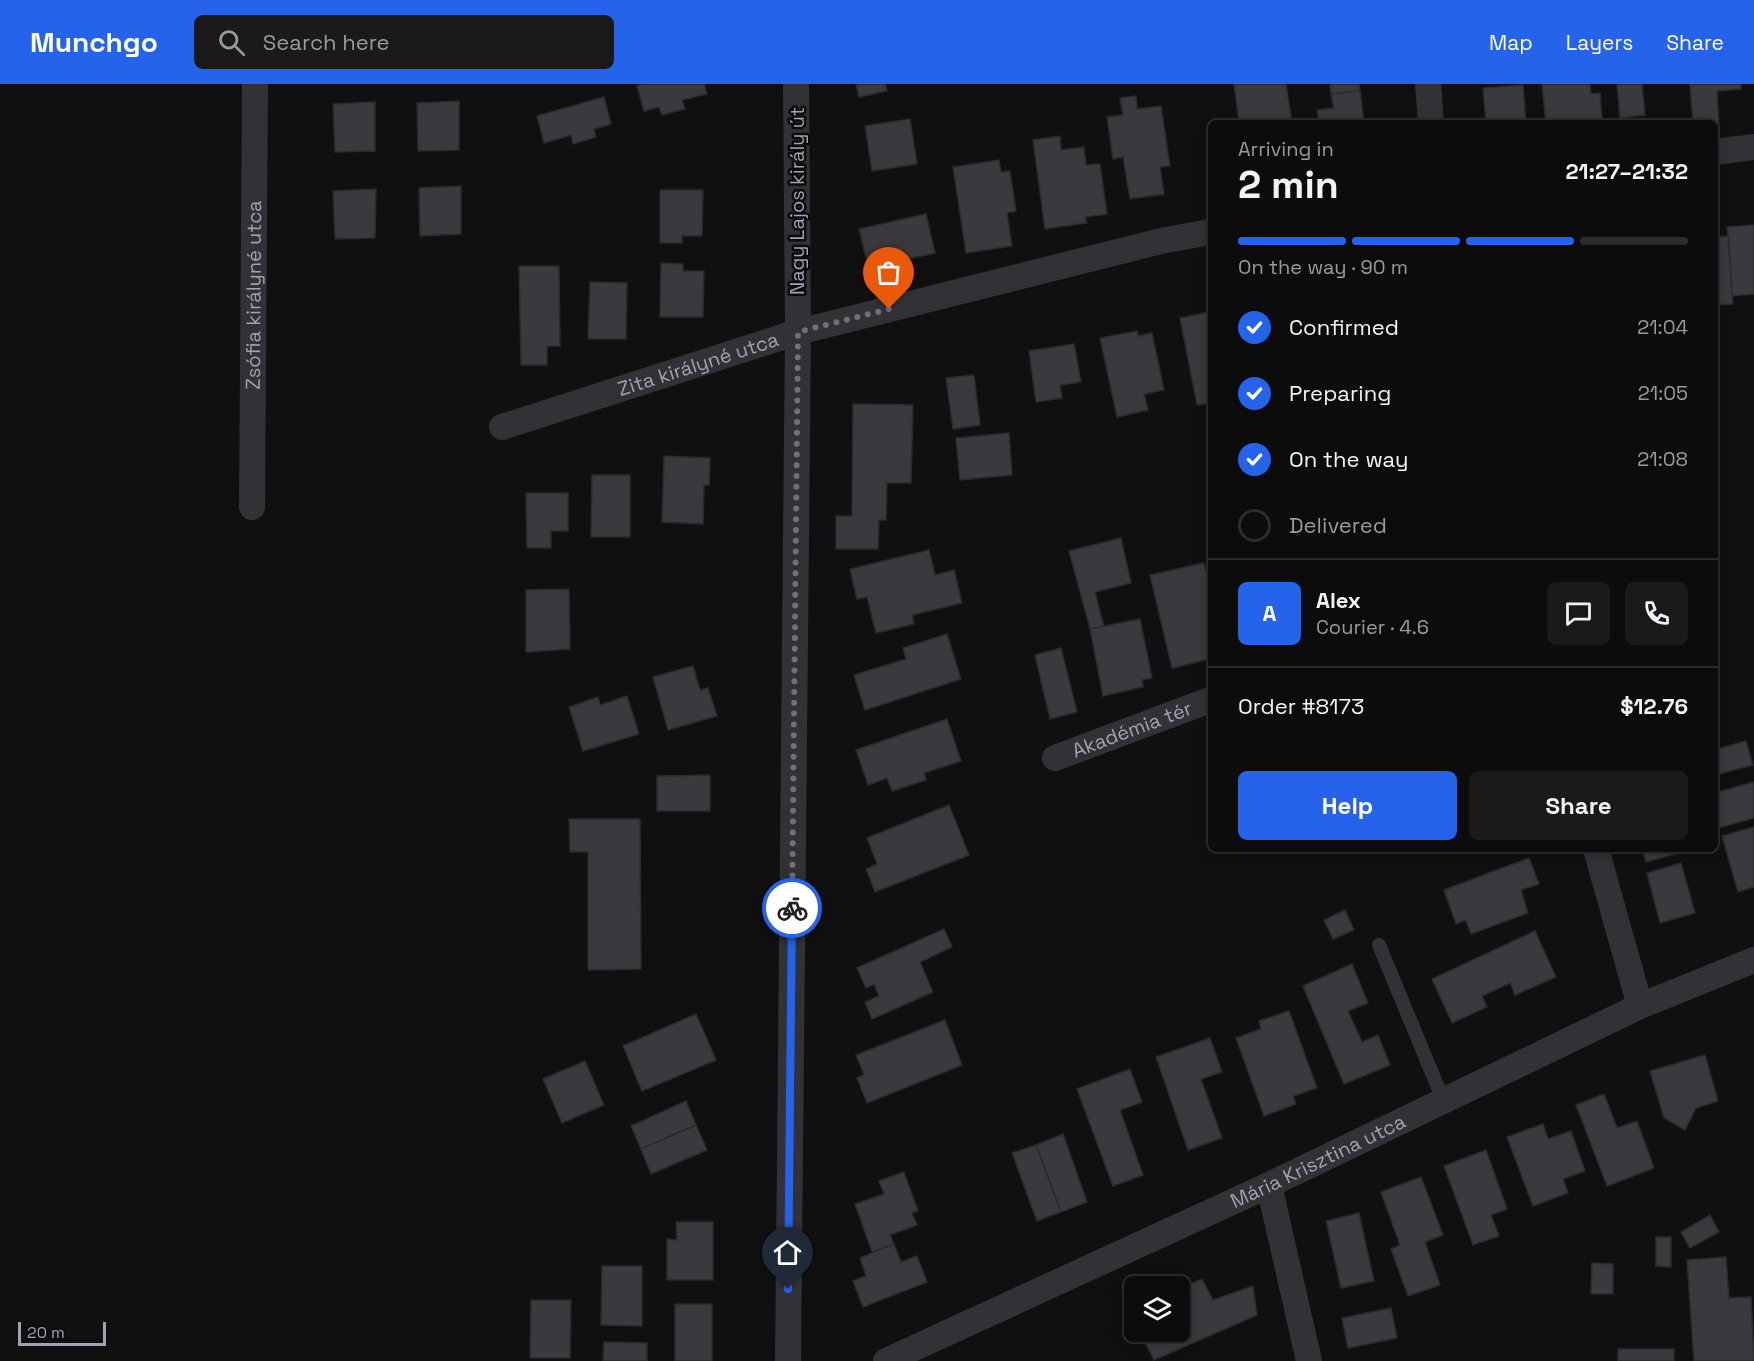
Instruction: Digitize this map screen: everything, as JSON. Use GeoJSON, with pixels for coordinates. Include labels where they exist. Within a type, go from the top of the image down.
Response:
{"type":"FeatureCollection","features":[{"type":"Feature","properties":{"kind":"street","name":"Zsófia királyné utca"},"geometry":{"type":"LineString","coordinates":[[252,507],[255,84]]}},
{"type":"Feature","properties":{"kind":"street","name":"Nagy Lajos király út"},"geometry":{"type":"LineString","coordinates":[[788,1361],[798,332],[796,84]]}},
{"type":"Feature","properties":{"kind":"street"},"geometry":{"type":"LineString","coordinates":[[1428,84],[1431,120]]}},
{"type":"Feature","properties":{"kind":"street"},"geometry":{"type":"LineString","coordinates":[[1718,152],[1754,147]]}},
{"type":"Feature","properties":{"kind":"street","name":"Zita királyné utca"},"geometry":{"type":"LineString","coordinates":[[502,427],[798,332],[1161,241],[1208,232]]}},
{"type":"Feature","properties":{"kind":"street","name":"Akadémia tér"},"geometry":{"type":"LineString","coordinates":[[1055,758],[1208,701]]}},
{"type":"Feature","properties":{"kind":"street"},"geometry":{"type":"LineString","coordinates":[[1597,852],[1640,1006]]}},
{"type":"Feature","properties":{"kind":"street","name":"Mária Krisztina utca"},"geometry":{"type":"LineString","coordinates":[[886,1361],[1269,1185],[1640,1006],[1752,963]]}},
{"type":"Feature","properties":{"kind":"street"},"geometry":{"type":"LineString","coordinates":[[1269,1185],[1309,1361]]}},
{"type":"Feature","properties":{"kind":"lane"},"geometry":{"type":"LineString","coordinates":[[1379,945],[1444,1102]]}},
{"type":"Feature","properties":{"kind":"building"},"geometry":{"type":"Polygon","coordinates":[[[642,84],[704,84],[707,94],[682,100],[685,109],[662,115],[659,107],[644,111],[637,86],[642,84]]]}},
{"type":"Feature","properties":{"kind":"building"},"geometry":{"type":"Polygon","coordinates":[[[856,84],[885,84],[887,91],[859,97],[856,84]]]}},
{"type":"Feature","properties":{"kind":"building"},"geometry":{"type":"Polygon","coordinates":[[[1234,84],[1286,84],[1292,120],[1239,120],[1234,84]]]}},
{"type":"Feature","properties":{"kind":"building"},"geometry":{"type":"Polygon","coordinates":[[[1330,84],[1359,84],[1360,91],[1331,94],[1330,84]]]}},
{"type":"Feature","properties":{"kind":"building"},"geometry":{"type":"Polygon","coordinates":[[[1542,84],[1590,84],[1591,94],[1600,93],[1602,119],[1546,120],[1542,84]]]}},
{"type":"Feature","properties":{"kind":"building"},"geometry":{"type":"Polygon","coordinates":[[[1617,84],[1642,84],[1645,115],[1620,118],[1617,84]]]}},
{"type":"Feature","properties":{"kind":"building"},"geometry":{"type":"Polygon","coordinates":[[[1690,84],[1741,84],[1741,89],[1717,91],[1719,127],[1718,120],[1693,120],[1690,84]]]}},
{"type":"Feature","properties":{"kind":"building"},"geometry":{"type":"Polygon","coordinates":[[[1523,85],[1526,120],[1486,120],[1483,88],[1523,85]]]}},
{"type":"Feature","properties":{"kind":"building"},"geometry":{"type":"Polygon","coordinates":[[[1360,91],[1364,120],[1319,120],[1317,110],[1334,108],[1331,94],[1360,91]]]}},
{"type":"Feature","properties":{"kind":"building"},"geometry":{"type":"Polygon","coordinates":[[[1136,96],[1137,109],[1161,106],[1170,166],[1160,167],[1164,194],[1130,199],[1123,157],[1113,159],[1107,117],[1123,115],[1120,98],[1136,96]]]}},
{"type":"Feature","properties":{"kind":"building"},"geometry":{"type":"Polygon","coordinates":[[[604,97],[611,124],[594,129],[596,137],[573,144],[571,135],[544,143],[537,116],[604,97]]]}},
{"type":"Feature","properties":{"kind":"building"},"geometry":{"type":"Polygon","coordinates":[[[459,101],[459,150],[418,151],[417,103],[459,101]]]}},
{"type":"Feature","properties":{"kind":"building"},"geometry":{"type":"Polygon","coordinates":[[[375,102],[375,151],[335,152],[333,104],[375,102]]]}},
{"type":"Feature","properties":{"kind":"building"},"geometry":{"type":"Polygon","coordinates":[[[910,119],[917,164],[872,171],[865,126],[910,119]]]}},
{"type":"Feature","properties":{"kind":"building"},"geometry":{"type":"Polygon","coordinates":[[[1060,136],[1061,150],[1084,147],[1086,165],[1100,164],[1107,214],[1085,217],[1087,223],[1045,229],[1033,140],[1060,136]]]}},
{"type":"Feature","properties":{"kind":"building"},"geometry":{"type":"Polygon","coordinates":[[[999,160],[1001,172],[1010,171],[1016,211],[1007,213],[1012,246],[966,253],[953,167],[999,160]]]}},
{"type":"Feature","properties":{"kind":"building"},"geometry":{"type":"Polygon","coordinates":[[[461,186],[461,234],[420,236],[419,188],[461,186]]]}},
{"type":"Feature","properties":{"kind":"building"},"geometry":{"type":"Polygon","coordinates":[[[376,189],[375,238],[335,239],[333,191],[376,189]]]}},
{"type":"Feature","properties":{"kind":"building"},"geometry":{"type":"Polygon","coordinates":[[[660,190],[703,190],[702,236],[682,236],[682,243],[660,243],[660,190]]]}},
{"type":"Feature","properties":{"kind":"building"},"geometry":{"type":"Polygon","coordinates":[[[926,214],[935,253],[890,263],[888,253],[866,258],[859,229],[926,214]]]}},
{"type":"Feature","properties":{"kind":"building"},"geometry":{"type":"Polygon","coordinates":[[[1754,225],[1754,294],[1732,296],[1727,227],[1754,225]]]}},
{"type":"Feature","properties":{"kind":"building"},"geometry":{"type":"Polygon","coordinates":[[[1728,236],[1733,304],[1718,305],[1718,237],[1728,236]]]}},
{"type":"Feature","properties":{"kind":"building"},"geometry":{"type":"Polygon","coordinates":[[[661,263],[683,264],[683,271],[704,271],[703,317],[660,317],[661,263]]]}},
{"type":"Feature","properties":{"kind":"building"},"geometry":{"type":"Polygon","coordinates":[[[519,266],[559,266],[560,346],[547,346],[547,365],[521,365],[519,266]]]}},
{"type":"Feature","properties":{"kind":"building"},"geometry":{"type":"Polygon","coordinates":[[[590,282],[627,283],[626,339],[588,339],[590,282]]]}},
{"type":"Feature","properties":{"kind":"building"},"geometry":{"type":"Polygon","coordinates":[[[1208,312],[1208,403],[1197,405],[1180,318],[1208,312]]]}},
{"type":"Feature","properties":{"kind":"building"},"geometry":{"type":"Polygon","coordinates":[[[1137,331],[1138,336],[1152,333],[1164,390],[1144,394],[1148,410],[1117,417],[1100,338],[1137,331]]]}},
{"type":"Feature","properties":{"kind":"building"},"geometry":{"type":"Polygon","coordinates":[[[1074,344],[1081,382],[1060,385],[1062,398],[1036,402],[1029,351],[1074,344]]]}},
{"type":"Feature","properties":{"kind":"building"},"geometry":{"type":"Polygon","coordinates":[[[974,375],[980,425],[953,429],[946,378],[974,375]]]}},
{"type":"Feature","properties":{"kind":"building"},"geometry":{"type":"Polygon","coordinates":[[[853,404],[913,405],[911,483],[887,483],[886,520],[879,520],[878,549],[836,549],[836,516],[852,516],[853,404]]]}},
{"type":"Feature","properties":{"kind":"building"},"geometry":{"type":"Polygon","coordinates":[[[1009,433],[1012,475],[960,480],[956,438],[1009,433]]]}},
{"type":"Feature","properties":{"kind":"building"},"geometry":{"type":"Polygon","coordinates":[[[664,456],[710,458],[709,485],[704,485],[703,524],[662,522],[664,456]]]}},
{"type":"Feature","properties":{"kind":"building"},"geometry":{"type":"Polygon","coordinates":[[[592,475],[630,475],[630,537],[591,537],[592,475]]]}},
{"type":"Feature","properties":{"kind":"building"},"geometry":{"type":"Polygon","coordinates":[[[526,493],[568,493],[568,531],[551,531],[551,548],[527,548],[526,493]]]}},
{"type":"Feature","properties":{"kind":"building"},"geometry":{"type":"Polygon","coordinates":[[[1121,538],[1131,583],[1095,592],[1104,627],[1090,629],[1069,551],[1121,538]]]}},
{"type":"Feature","properties":{"kind":"building"},"geometry":{"type":"Polygon","coordinates":[[[929,550],[935,575],[954,570],[962,603],[912,615],[914,624],[876,633],[867,597],[857,599],[850,569],[929,550]]]}},
{"type":"Feature","properties":{"kind":"building"},"geometry":{"type":"Polygon","coordinates":[[[1204,563],[1208,580],[1208,657],[1205,660],[1172,668],[1150,575],[1204,563]]]}},
{"type":"Feature","properties":{"kind":"building"},"geometry":{"type":"Polygon","coordinates":[[[569,589],[570,649],[526,652],[526,590],[569,589]]]}},
{"type":"Feature","properties":{"kind":"building"},"geometry":{"type":"Polygon","coordinates":[[[1140,619],[1152,678],[1142,680],[1143,687],[1103,696],[1090,629],[1140,619]]]}},
{"type":"Feature","properties":{"kind":"building"},"geometry":{"type":"Polygon","coordinates":[[[947,634],[961,679],[865,710],[854,675],[906,659],[903,648],[947,634]]]}},
{"type":"Feature","properties":{"kind":"building"},"geometry":{"type":"Polygon","coordinates":[[[1061,648],[1077,712],[1050,719],[1035,655],[1061,648]]]}},
{"type":"Feature","properties":{"kind":"building"},"geometry":{"type":"Polygon","coordinates":[[[693,666],[700,690],[708,688],[717,716],[668,730],[653,677],[693,666]]]}},
{"type":"Feature","properties":{"kind":"building"},"geometry":{"type":"Polygon","coordinates":[[[627,696],[639,734],[583,751],[569,707],[598,697],[600,705],[627,696]]]}},
{"type":"Feature","properties":{"kind":"building"},"geometry":{"type":"Polygon","coordinates":[[[947,719],[961,761],[924,773],[926,780],[892,791],[887,778],[868,785],[856,750],[947,719]]]}},
{"type":"Feature","properties":{"kind":"building"},"geometry":{"type":"Polygon","coordinates":[[[1746,741],[1753,765],[1718,774],[1718,749],[1746,741]]]}},
{"type":"Feature","properties":{"kind":"building"},"geometry":{"type":"Polygon","coordinates":[[[710,775],[710,811],[657,811],[657,776],[710,775]]]}},
{"type":"Feature","properties":{"kind":"building"},"geometry":{"type":"Polygon","coordinates":[[[1754,782],[1754,818],[1718,828],[1718,792],[1754,782]]]}},
{"type":"Feature","properties":{"kind":"building"},"geometry":{"type":"Polygon","coordinates":[[[949,805],[969,855],[875,892],[866,869],[877,864],[867,838],[949,805]]]}},
{"type":"Feature","properties":{"kind":"building"},"geometry":{"type":"Polygon","coordinates":[[[569,819],[640,819],[641,969],[588,970],[588,852],[570,852],[569,819]]]}},
{"type":"Feature","properties":{"kind":"building"},"geometry":{"type":"Polygon","coordinates":[[[1754,827],[1754,887],[1738,892],[1722,836],[1754,827]]]}},
{"type":"Feature","properties":{"kind":"building"},"geometry":{"type":"Polygon","coordinates":[[[1643,852],[1682,852],[1646,862],[1643,852]]]}},
{"type":"Feature","properties":{"kind":"building"},"geometry":{"type":"Polygon","coordinates":[[[1529,858],[1539,884],[1521,890],[1528,913],[1471,934],[1466,920],[1456,924],[1444,890],[1529,858]]]}},
{"type":"Feature","properties":{"kind":"building"},"geometry":{"type":"Polygon","coordinates":[[[1681,863],[1695,913],[1660,923],[1647,873],[1681,863]]]}},
{"type":"Feature","properties":{"kind":"building"},"geometry":{"type":"Polygon","coordinates":[[[1345,910],[1354,930],[1333,939],[1324,920],[1345,910]]]}},
{"type":"Feature","properties":{"kind":"building"},"geometry":{"type":"Polygon","coordinates":[[[944,929],[952,947],[920,962],[933,992],[872,1019],[865,1002],[879,996],[874,984],[866,988],[857,968],[944,929]]]}},
{"type":"Feature","properties":{"kind":"building"},"geometry":{"type":"Polygon","coordinates":[[[1535,931],[1556,977],[1515,995],[1510,983],[1482,996],[1487,1007],[1452,1023],[1432,979],[1535,931]]]}},
{"type":"Feature","properties":{"kind":"building"},"geometry":{"type":"Polygon","coordinates":[[[1352,964],[1368,1003],[1348,1011],[1362,1042],[1378,1035],[1390,1065],[1344,1084],[1303,986],[1352,964]]]}},
{"type":"Feature","properties":{"kind":"building"},"geometry":{"type":"Polygon","coordinates":[[[1289,1011],[1317,1088],[1293,1096],[1296,1104],[1264,1116],[1236,1038],[1261,1029],[1259,1021],[1289,1011]]]}},
{"type":"Feature","properties":{"kind":"building"},"geometry":{"type":"Polygon","coordinates":[[[696,1014],[716,1060],[642,1091],[623,1046],[696,1014]]]}},
{"type":"Feature","properties":{"kind":"building"},"geometry":{"type":"Polygon","coordinates":[[[945,1020],[962,1065],[867,1103],[857,1078],[864,1075],[856,1055],[945,1020]]]}},
{"type":"Feature","properties":{"kind":"building"},"geometry":{"type":"Polygon","coordinates":[[[1210,1038],[1222,1072],[1201,1079],[1222,1138],[1188,1150],[1156,1057],[1210,1038]]]}},
{"type":"Feature","properties":{"kind":"building"},"geometry":{"type":"Polygon","coordinates":[[[1705,1055],[1718,1101],[1696,1108],[1685,1130],[1664,1118],[1650,1071],[1705,1055]]]}},
{"type":"Feature","properties":{"kind":"building"},"geometry":{"type":"Polygon","coordinates":[[[585,1061],[604,1105],[562,1123],[543,1079],[585,1061]]]}},
{"type":"Feature","properties":{"kind":"building"},"geometry":{"type":"Polygon","coordinates":[[[1130,1069],[1142,1102],[1120,1110],[1143,1175],[1113,1186],[1077,1089],[1130,1069]]]}},
{"type":"Feature","properties":{"kind":"building"},"geometry":{"type":"Polygon","coordinates":[[[1604,1094],[1617,1128],[1637,1121],[1654,1168],[1607,1186],[1576,1105],[1604,1094]]]}},
{"type":"Feature","properties":{"kind":"building"},"geometry":{"type":"Polygon","coordinates":[[[686,1101],[696,1125],[641,1149],[631,1126],[686,1101]]]}},
{"type":"Feature","properties":{"kind":"building"},"geometry":{"type":"Polygon","coordinates":[[[1543,1124],[1548,1139],[1571,1131],[1585,1171],[1563,1179],[1568,1193],[1533,1206],[1507,1137],[1543,1124]]]}},
{"type":"Feature","properties":{"kind":"building"},"geometry":{"type":"Polygon","coordinates":[[[696,1125],[707,1150],[651,1174],[641,1149],[696,1125]]]}},
{"type":"Feature","properties":{"kind":"building"},"geometry":{"type":"Polygon","coordinates":[[[1063,1134],[1087,1202],[1061,1212],[1036,1145],[1063,1134]]]}},
{"type":"Feature","properties":{"kind":"building"},"geometry":{"type":"Polygon","coordinates":[[[1036,1145],[1061,1212],[1037,1221],[1012,1153],[1036,1145]]]}},
{"type":"Feature","properties":{"kind":"building"},"geometry":{"type":"Polygon","coordinates":[[[1486,1150],[1507,1209],[1491,1215],[1499,1236],[1473,1245],[1444,1166],[1486,1150]]]}},
{"type":"Feature","properties":{"kind":"building"},"geometry":{"type":"Polygon","coordinates":[[[904,1172],[918,1211],[912,1213],[917,1225],[890,1235],[894,1244],[872,1252],[855,1204],[884,1194],[879,1181],[904,1172]]]}},
{"type":"Feature","properties":{"kind":"building"},"geometry":{"type":"Polygon","coordinates":[[[1421,1177],[1443,1235],[1425,1242],[1440,1285],[1408,1296],[1391,1249],[1400,1245],[1381,1192],[1421,1177]]]}},
{"type":"Feature","properties":{"kind":"building"},"geometry":{"type":"Polygon","coordinates":[[[1359,1213],[1374,1281],[1341,1288],[1326,1221],[1359,1213]]]}},
{"type":"Feature","properties":{"kind":"building"},"geometry":{"type":"Polygon","coordinates":[[[1710,1215],[1719,1232],[1690,1248],[1681,1232],[1710,1215]]]}},
{"type":"Feature","properties":{"kind":"building"},"geometry":{"type":"Polygon","coordinates":[[[676,1222],[713,1222],[713,1280],[667,1280],[667,1239],[677,1240],[676,1222]]]}},
{"type":"Feature","properties":{"kind":"building"},"geometry":{"type":"Polygon","coordinates":[[[1656,1237],[1671,1237],[1671,1267],[1656,1266],[1656,1237]]]}},
{"type":"Feature","properties":{"kind":"building"},"geometry":{"type":"Polygon","coordinates":[[[894,1244],[901,1262],[917,1256],[927,1282],[863,1307],[853,1281],[866,1276],[860,1258],[894,1244]]]}},
{"type":"Feature","properties":{"kind":"building"},"geometry":{"type":"Polygon","coordinates":[[[1726,1257],[1729,1298],[1751,1297],[1754,1361],[1694,1361],[1687,1260],[1726,1257]]]}},
{"type":"Feature","properties":{"kind":"building"},"geometry":{"type":"Polygon","coordinates":[[[1592,1263],[1613,1264],[1613,1294],[1591,1294],[1592,1263]]]}},
{"type":"Feature","properties":{"kind":"building"},"geometry":{"type":"Polygon","coordinates":[[[602,1266],[642,1266],[642,1326],[601,1325],[602,1266]]]}},
{"type":"Feature","properties":{"kind":"building"},"geometry":{"type":"Polygon","coordinates":[[[1202,1279],[1213,1300],[1253,1286],[1257,1315],[1154,1360],[1145,1342],[1190,1342],[1190,1284],[1202,1279]]]}},
{"type":"Feature","properties":{"kind":"building"},"geometry":{"type":"Polygon","coordinates":[[[531,1300],[571,1300],[570,1358],[530,1358],[531,1300]]]}},
{"type":"Feature","properties":{"kind":"building"},"geometry":{"type":"Polygon","coordinates":[[[675,1304],[712,1304],[712,1361],[675,1361],[675,1304]]]}},
{"type":"Feature","properties":{"kind":"building"},"geometry":{"type":"Polygon","coordinates":[[[1391,1308],[1397,1338],[1348,1348],[1342,1318],[1391,1308]]]}},
{"type":"Feature","properties":{"kind":"building"},"geometry":{"type":"Polygon","coordinates":[[[604,1342],[647,1343],[647,1361],[603,1361],[604,1342]]]}},
{"type":"Feature","properties":{"kind":"building"},"geometry":{"type":"Polygon","coordinates":[[[1618,1349],[1674,1349],[1674,1361],[1618,1361],[1618,1349]]]}},
{"type":"Feature","properties":{"kind":"way so far"},"geometry":{"type":"LineString","coordinates":[[792,908],[798,332],[889,309]]}},
{"type":"Feature","properties":{"kind":"route"},"geometry":{"type":"LineString","coordinates":[[788,1289],[792,908]]}}]}
